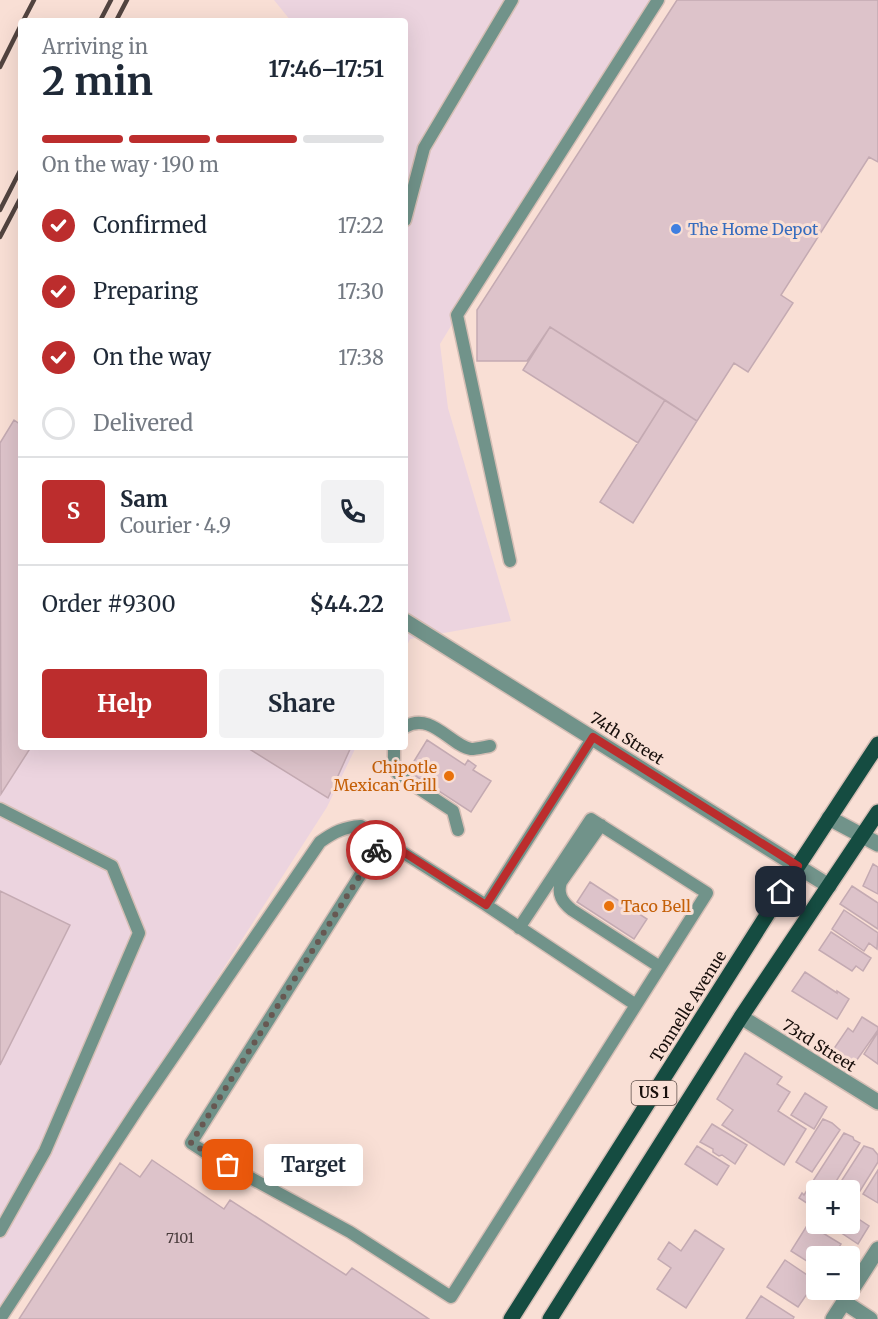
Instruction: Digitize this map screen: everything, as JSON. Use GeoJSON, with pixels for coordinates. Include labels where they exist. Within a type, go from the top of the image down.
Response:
{"type":"FeatureCollection","features":[{"type":"Feature","properties":{"kind":"main road","name":"Tonnelle Avenue"},"geometry":{"type":"LineString","coordinates":[[511,1319],[878,744]]}},
{"type":"Feature","properties":{"kind":"main road","name":"US 1"},"geometry":{"type":"LineString","coordinates":[[550,1319],[741,1017],[878,812]]}},
{"type":"Feature","properties":{"kind":"street","name":"74th Street"},"geometry":{"type":"LineString","coordinates":[[408,623],[829,886]]}},
{"type":"Feature","properties":{"kind":"street"},"geometry":{"type":"LineString","coordinates":[[829,818],[878,844]]}},
{"type":"Feature","properties":{"kind":"street","name":"73rd Street"},"geometry":{"type":"LineString","coordinates":[[741,1017],[878,1102]]}},
{"type":"Feature","properties":{"kind":"street"},"geometry":{"type":"LineString","coordinates":[[833,1319],[878,1249]]}},
{"type":"Feature","properties":{"kind":"street"},"geometry":{"type":"LineString","coordinates":[[844,1302],[870,1319]]}},
{"type":"Feature","properties":{"kind":"lane"},"geometry":{"type":"LineString","coordinates":[[408,209],[424,148],[512,0]]}},
{"type":"Feature","properties":{"kind":"lane"},"geometry":{"type":"LineString","coordinates":[[510,561],[458,315],[658,0]]}},
{"type":"Feature","properties":{"kind":"lane"},"geometry":{"type":"LineString","coordinates":[[408,726],[417,722],[432,726],[470,749],[490,746]]}},
{"type":"Feature","properties":{"kind":"lane"},"geometry":{"type":"LineString","coordinates":[[486,905],[593,737]]}},
{"type":"Feature","properties":{"kind":"lane"},"geometry":{"type":"LineString","coordinates":[[394,750],[394,769],[400,776],[453,811],[458,830]]}},
{"type":"Feature","properties":{"kind":"lane"},"geometry":{"type":"LineString","coordinates":[[0,809],[112,866],[139,933],[45,1151],[0,1231]]}},
{"type":"Feature","properties":{"kind":"lane"},"geometry":{"type":"LineString","coordinates":[[383,839],[191,1143],[214,1158],[350,1232],[451,1297],[707,893],[596,822]]}},
{"type":"Feature","properties":{"kind":"lane"},"geometry":{"type":"LineString","coordinates":[[519,928],[596,822]]}},
{"type":"Feature","properties":{"kind":"lane"},"geometry":{"type":"LineString","coordinates":[[596,822],[561,882],[559,887],[561,899],[572,910],[660,967]]}},
{"type":"Feature","properties":{"kind":"lane"},"geometry":{"type":"LineString","coordinates":[[0,1319],[139,1107],[320,842],[333,832],[348,827],[362,826],[636,1005]]}},
{"type":"Feature","properties":{"kind":"shaded area"},"geometry":{"type":"Polygon","coordinates":[[[274,0],[650,0],[440,344],[448,408],[511,621],[410,639],[408,643],[408,18],[289,18],[274,0]]]}},
{"type":"Feature","properties":{"kind":"shaded area"},"geometry":{"type":"Polygon","coordinates":[[[14,420],[18,423],[18,750],[355,750],[327,807],[0,1317],[0,443],[14,420]]]}},
{"type":"Feature","properties":{"kind":"building","name":"The Home Depot"},"geometry":{"type":"Polygon","coordinates":[[[677,0],[878,0],[878,162],[869,157],[781,295],[793,303],[748,372],[734,363],[697,421],[550,327],[527,361],[477,361],[477,310],[677,0]]]}},
{"type":"Feature","properties":{"kind":"building"},"geometry":{"type":"Polygon","coordinates":[[[550,327],[665,400],[638,443],[523,370],[550,327]]]}},
{"type":"Feature","properties":{"kind":"building"},"geometry":{"type":"Polygon","coordinates":[[[665,400],[697,421],[633,523],[600,502],[665,400]]]}},
{"type":"Feature","properties":{"kind":"building"},"geometry":{"type":"Polygon","coordinates":[[[14,420],[18,423],[18,750],[29,750],[1,794],[0,443],[14,420]]]}},
{"type":"Feature","properties":{"kind":"building","name":"Chipotle Mexican Grill"},"geometry":{"type":"Polygon","coordinates":[[[427,740],[465,765],[468,760],[476,766],[473,770],[491,781],[471,812],[408,771],[427,740]]]}},
{"type":"Feature","properties":{"kind":"building"},"geometry":{"type":"Polygon","coordinates":[[[251,750],[350,750],[328,798],[251,750]]]}},
{"type":"Feature","properties":{"kind":"building"},"geometry":{"type":"Polygon","coordinates":[[[873,864],[878,867],[878,894],[863,886],[873,864]]]}},
{"type":"Feature","properties":{"kind":"building"},"geometry":{"type":"Polygon","coordinates":[[[590,882],[647,919],[634,939],[577,902],[590,882]]]}},
{"type":"Feature","properties":{"kind":"building"},"geometry":{"type":"Polygon","coordinates":[[[852,886],[878,903],[878,929],[840,904],[852,886]]]}},
{"type":"Feature","properties":{"kind":"building"},"geometry":{"type":"Polygon","coordinates":[[[0,891],[70,925],[0,1065],[0,891]]]}},
{"type":"Feature","properties":{"kind":"building"},"geometry":{"type":"Polygon","coordinates":[[[844,910],[878,933],[877,949],[869,943],[864,951],[832,929],[844,910]]]}},
{"type":"Feature","properties":{"kind":"building"},"geometry":{"type":"Polygon","coordinates":[[[831,932],[871,958],[863,971],[856,966],[852,971],[819,950],[831,932]]]}},
{"type":"Feature","properties":{"kind":"building"},"geometry":{"type":"Polygon","coordinates":[[[805,972],[849,999],[837,1019],[792,991],[805,972]]]}},
{"type":"Feature","properties":{"kind":"building"},"geometry":{"type":"Polygon","coordinates":[[[862,1017],[878,1027],[878,1030],[854,1064],[833,1050],[848,1028],[853,1032],[862,1017]]]}},
{"type":"Feature","properties":{"kind":"building"},"geometry":{"type":"Polygon","coordinates":[[[878,1032],[878,1064],[864,1054],[878,1032]]]}},
{"type":"Feature","properties":{"kind":"building"},"geometry":{"type":"Polygon","coordinates":[[[745,1053],[782,1077],[777,1084],[790,1092],[778,1111],[806,1129],[784,1165],[722,1125],[733,1110],[717,1099],[745,1053]]]}},
{"type":"Feature","properties":{"kind":"building"},"geometry":{"type":"Polygon","coordinates":[[[805,1093],[827,1107],[814,1129],[791,1115],[805,1093]]]}},
{"type":"Feature","properties":{"kind":"building"},"geometry":{"type":"Polygon","coordinates":[[[823,1119],[840,1130],[812,1172],[796,1162],[823,1119]]]}},
{"type":"Feature","properties":{"kind":"building"},"geometry":{"type":"Polygon","coordinates":[[[712,1124],[747,1145],[735,1164],[700,1142],[712,1124]]]}},
{"type":"Feature","properties":{"kind":"building"},"geometry":{"type":"Polygon","coordinates":[[[844,1133],[860,1143],[837,1180],[814,1180],[844,1133]]]}},
{"type":"Feature","properties":{"kind":"building"},"geometry":{"type":"Polygon","coordinates":[[[697,1146],[729,1166],[717,1185],[685,1164],[697,1146]]]}},
{"type":"Feature","properties":{"kind":"building"},"geometry":{"type":"Polygon","coordinates":[[[864,1146],[873,1149],[878,1155],[878,1162],[860,1191],[860,1180],[842,1180],[864,1146]]]}},
{"type":"Feature","properties":{"kind":"building"},"geometry":{"type":"Polygon","coordinates":[[[152,1160],[224,1209],[230,1200],[346,1275],[352,1268],[429,1319],[19,1319],[120,1163],[140,1177],[152,1160]]]}},
{"type":"Feature","properties":{"kind":"building"},"geometry":{"type":"Polygon","coordinates":[[[878,1170],[878,1203],[863,1194],[878,1170]]]}},
{"type":"Feature","properties":{"kind":"building"},"geometry":{"type":"Polygon","coordinates":[[[806,1192],[806,1203],[799,1198],[802,1193],[804,1195],[806,1192]]]}},
{"type":"Feature","properties":{"kind":"building"},"geometry":{"type":"Polygon","coordinates":[[[860,1220],[869,1226],[858,1244],[843,1234],[860,1234],[860,1220]]]}},
{"type":"Feature","properties":{"kind":"building"},"geometry":{"type":"Polygon","coordinates":[[[806,1227],[806,1234],[824,1234],[841,1244],[840,1246],[806,1246],[806,1261],[791,1251],[806,1227]]]}},
{"type":"Feature","properties":{"kind":"building"},"geometry":{"type":"Polygon","coordinates":[[[695,1230],[724,1249],[686,1308],[657,1289],[671,1268],[658,1259],[669,1242],[681,1251],[695,1230]]]}},
{"type":"Feature","properties":{"kind":"building"},"geometry":{"type":"Polygon","coordinates":[[[785,1260],[806,1274],[806,1295],[798,1307],[767,1287],[785,1260]]]}},
{"type":"Feature","properties":{"kind":"building"},"geometry":{"type":"Polygon","coordinates":[[[761,1296],[794,1317],[793,1319],[746,1319],[761,1296]]]}},
{"type":"Feature","properties":{"kind":"railway"},"geometry":{"type":"LineString","coordinates":[[25,18],[34,0]]}},
{"type":"Feature","properties":{"kind":"railway"},"geometry":{"type":"LineString","coordinates":[[102,18],[111,0]]}},
{"type":"Feature","properties":{"kind":"railway"},"geometry":{"type":"LineString","coordinates":[[118,18],[127,0]]}},
{"type":"Feature","properties":{"kind":"railway"},"geometry":{"type":"LineString","coordinates":[[0,67],[18,31]]}},
{"type":"Feature","properties":{"kind":"railway"},"geometry":{"type":"LineString","coordinates":[[0,210],[18,175]]}},
{"type":"Feature","properties":{"kind":"railway"},"geometry":{"type":"LineString","coordinates":[[0,237],[18,203]]}},
{"type":"Feature","properties":{"kind":"way so far"},"geometry":{"type":"LineString","coordinates":[[228,1165],[191,1143],[376,850]]}},
{"type":"Feature","properties":{"kind":"place","name":"The Home Depot"},"geometry":{"type":"Point","coordinates":[676,229]}},
{"type":"Feature","properties":{"kind":"place","name":"Chipotle Mexican Grill"},"geometry":{"type":"Point","coordinates":[449,776]}},
{"type":"Feature","properties":{"kind":"place","name":"Taco Bell"},"geometry":{"type":"Point","coordinates":[609,906]}},
{"type":"Feature","properties":{"kind":"place","name":"Target"},"geometry":{"type":"Point","coordinates":[228,1165]}},
{"type":"Feature","properties":{"kind":"route"},"geometry":{"type":"LineString","coordinates":[[376,850],[383,839],[486,905],[593,737],[798,866],[781,892]]}}]}
